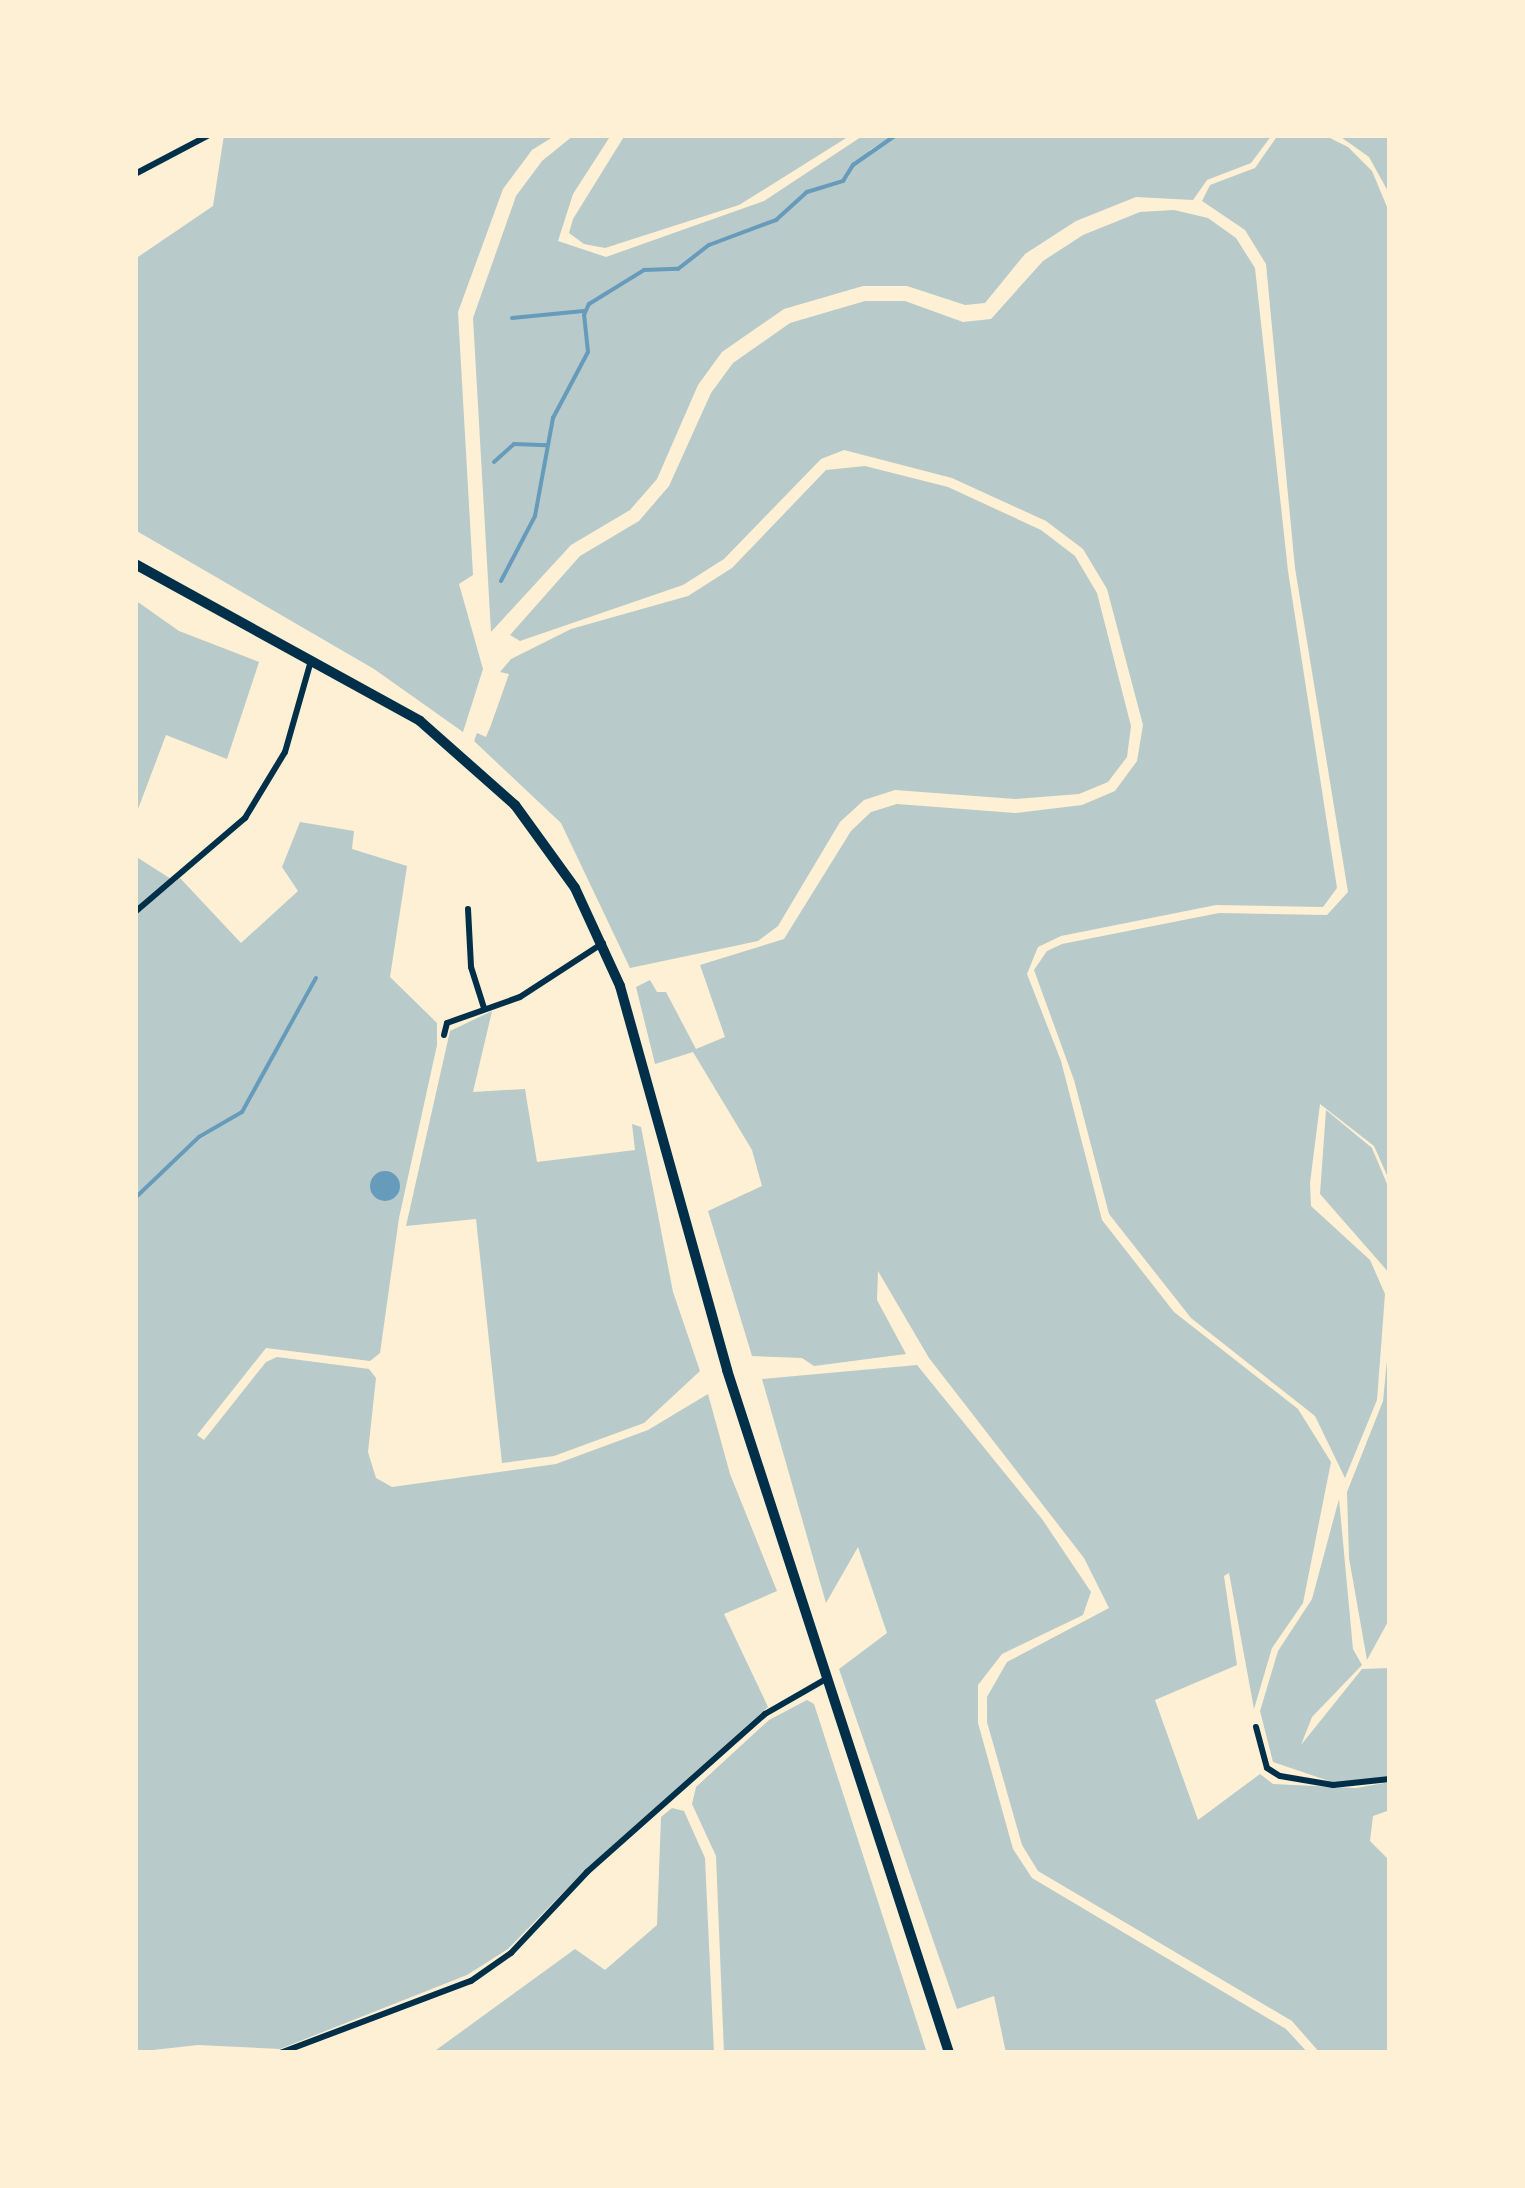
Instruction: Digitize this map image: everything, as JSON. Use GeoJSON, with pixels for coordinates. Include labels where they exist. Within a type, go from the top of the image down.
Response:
{"type":"FeatureCollection","features":[{"type":"Feature","properties":{"kind":"main road"},"geometry":{"type":"LineString","coordinates":[[135,564],[397,705],[492,781],[540,832],[604,943],[727,1370],[948,2053]]}},
{"type":"Feature","properties":{"kind":"street"},"geometry":{"type":"LineString","coordinates":[[135,174],[209,135]]}},
{"type":"Feature","properties":{"kind":"street"},"geometry":{"type":"LineString","coordinates":[[135,912],[245,818],[296,726],[311,660]]}},
{"type":"Feature","properties":{"kind":"street"},"geometry":{"type":"LineString","coordinates":[[468,908],[471,967],[484,1008]]}},
{"type":"Feature","properties":{"kind":"street"},"geometry":{"type":"LineString","coordinates":[[444,1036],[446,1024],[520,996],[604,943]]}},
{"type":"Feature","properties":{"kind":"street"},"geometry":{"type":"LineString","coordinates":[[166,2053],[279,2053],[471,1981],[511,1953],[587,1872],[765,1714],[826,1680]]}},
{"type":"Feature","properties":{"kind":"street"},"geometry":{"type":"LineString","coordinates":[[1256,1726],[1267,1768],[1280,1776],[1333,1785],[1390,1779]]}},
{"type":"Feature","properties":{"kind":"shaded area"},"geometry":{"type":"Polygon","coordinates":[[[224,135],[556,135],[532,150],[503,189],[458,312],[473,575],[459,584],[483,669],[463,732],[374,669],[135,530],[135,259],[213,206],[224,135]]]}},
{"type":"Feature","properties":{"kind":"shaded area"},"geometry":{"type":"Polygon","coordinates":[[[574,135],[611,135],[573,194],[558,241],[606,257],[764,201],[864,135],[894,135],[870,150],[865,158],[897,135],[1272,135],[1251,163],[1207,180],[1193,200],[1136,197],[1076,221],[1025,254],[985,303],[965,305],[907,286],[863,286],[784,309],[722,352],[698,385],[657,479],[630,510],[571,545],[491,632],[473,318],[516,196],[542,161],[574,135]]]}},
{"type":"Feature","properties":{"kind":"shaded area"},"geometry":{"type":"Polygon","coordinates":[[[625,135],[851,135],[739,205],[605,248],[584,244],[569,233],[573,219],[625,135]]]}},
{"type":"Feature","properties":{"kind":"shaded area"},"geometry":{"type":"Polygon","coordinates":[[[1278,135],[1324,135],[1348,147],[1372,171],[1390,214],[1390,1182],[1374,1146],[1320,1104],[1310,1183],[1311,1206],[1370,1260],[1385,1294],[1377,1400],[1345,1478],[1315,1416],[1191,1318],[1109,1214],[1074,1080],[1034,970],[1047,951],[1062,944],[1219,913],[1327,915],[1348,892],[1295,568],[1266,264],[1245,230],[1202,201],[1210,185],[1255,168],[1278,135]]]}},
{"type":"Feature","properties":{"kind":"shaded area"},"geometry":{"type":"Polygon","coordinates":[[[1338,135],[1390,135],[1390,195],[1369,157],[1338,135]]]}},
{"type":"Feature","properties":{"kind":"shaded area"},"geometry":{"type":"Polygon","coordinates":[[[1174,210],[1208,218],[1236,238],[1255,268],[1288,571],[1337,888],[1323,907],[1216,905],[1061,936],[1038,947],[1027,974],[1061,1061],[1102,1220],[1174,1312],[1298,1409],[1331,1462],[1303,1603],[1272,1648],[1254,1709],[1229,1573],[1224,1576],[1237,1665],[1155,1700],[1198,1820],[1260,1774],[1273,1784],[1356,1788],[1390,1782],[1390,1810],[1373,1816],[1370,1841],[1390,1861],[1390,2053],[1320,2053],[1292,2021],[1038,1871],[1022,1845],[987,1722],[987,1697],[1007,1662],[1109,1608],[1084,1558],[929,1358],[878,1271],[877,1300],[906,1354],[814,1366],[802,1358],[752,1356],[708,1211],[762,1186],[752,1150],[693,1052],[655,1064],[636,987],[650,980],[657,992],[666,992],[696,1049],[725,1037],[700,965],[784,939],[851,831],[871,812],[897,804],[1015,813],[1082,805],[1115,791],[1137,761],[1143,725],[1107,589],[1083,549],[1046,521],[952,478],[844,450],[821,459],[724,559],[683,585],[520,641],[510,635],[580,556],[639,521],[669,486],[711,393],[733,363],[790,323],[865,301],[905,301],[963,322],[991,319],[1043,261],[1083,235],[1140,212],[1174,210]]]}},
{"type":"Feature","properties":{"kind":"shaded area"},"geometry":{"type":"Polygon","coordinates":[[[865,466],[948,487],[1041,530],[1075,556],[1097,593],[1131,726],[1127,757],[1108,782],[1079,794],[1015,799],[895,790],[864,800],[840,822],[778,926],[758,941],[630,968],[561,823],[474,741],[477,733],[486,737],[491,725],[509,674],[500,672],[511,659],[571,629],[688,596],[732,568],[826,470],[865,466]]]}},
{"type":"Feature","properties":{"kind":"shaded area"},"geometry":{"type":"Polygon","coordinates":[[[135,600],[179,631],[259,662],[227,759],[166,735],[135,817],[135,600]]]}},
{"type":"Feature","properties":{"kind":"shaded area"},"geometry":{"type":"Polygon","coordinates":[[[300,822],[354,831],[352,849],[407,866],[390,977],[437,1023],[437,1045],[399,1218],[380,1353],[370,1361],[266,1348],[197,1435],[204,1440],[266,1362],[277,1357],[369,1369],[376,1378],[368,1452],[376,1478],[392,1487],[556,1464],[648,1430],[708,1394],[730,1474],[777,1591],[724,1614],[768,1707],[585,1870],[508,1949],[467,1975],[280,2049],[198,2045],[135,2052],[135,1200],[200,1139],[243,1113],[319,977],[241,1110],[198,1136],[135,1195],[135,915],[180,878],[241,943],[298,891],[282,867],[300,822]]]}},
{"type":"Feature","properties":{"kind":"shaded area"},"geometry":{"type":"Polygon","coordinates":[[[135,856],[171,879],[135,908],[135,856]]]}},
{"type":"Feature","properties":{"kind":"shaded area"},"geometry":{"type":"Polygon","coordinates":[[[492,1011],[473,1092],[525,1089],[537,1162],[635,1150],[632,1124],[641,1127],[673,1292],[700,1371],[644,1423],[554,1456],[502,1463],[476,1219],[406,1226],[450,1031],[492,1011]]]}},
{"type":"Feature","properties":{"kind":"shaded area"},"geometry":{"type":"Polygon","coordinates":[[[1326,1110],[1372,1148],[1390,1191],[1390,1274],[1320,1194],[1326,1110]]]}},
{"type":"Feature","properties":{"kind":"shaded area"},"geometry":{"type":"Polygon","coordinates":[[[1390,1330],[1390,1618],[1367,1660],[1349,1558],[1347,1492],[1383,1401],[1390,1330]]]}},
{"type":"Feature","properties":{"kind":"shaded area"},"geometry":{"type":"Polygon","coordinates":[[[917,1365],[1042,1519],[1091,1592],[1083,1615],[1002,1654],[978,1685],[978,1723],[1013,1849],[1032,1878],[1286,2029],[1308,2053],[1006,2053],[994,1996],[957,2009],[839,1669],[887,1633],[858,1547],[826,1603],[762,1379],[917,1365]]]}},
{"type":"Feature","properties":{"kind":"shaded area"},"geometry":{"type":"Polygon","coordinates":[[[1339,1499],[1353,1649],[1362,1665],[1312,1717],[1301,1745],[1362,1669],[1390,1668],[1390,1777],[1335,1783],[1273,1762],[1260,1711],[1278,1651],[1312,1599],[1339,1499]]]}},
{"type":"Feature","properties":{"kind":"shaded area"},"geometry":{"type":"Polygon","coordinates":[[[807,1700],[814,1704],[927,2053],[724,2053],[716,1856],[692,1804],[696,1787],[769,1720],[807,1700]]]}},
{"type":"Feature","properties":{"kind":"shaded area"},"geometry":{"type":"Polygon","coordinates":[[[672,1808],[684,1811],[705,1858],[714,2053],[432,2053],[575,1949],[605,1970],[657,1925],[661,1817],[672,1808]]]}},
{"type":"Feature","properties":{"kind":"water"},"geometry":{"type":"Polygon","coordinates":[[[385,1171],[395,1176],[400,1186],[395,1196],[385,1201],[375,1196],[370,1186],[375,1176],[385,1171]]]}},
{"type":"Feature","properties":{"kind":"waterway"},"geometry":{"type":"LineString","coordinates":[[501,581],[535,516],[553,418],[588,352],[584,315],[589,304],[644,270],[678,269],[709,245],[776,220],[807,192],[843,181],[853,165],[896,135]]}},
{"type":"Feature","properties":{"kind":"waterway"},"geometry":{"type":"LineString","coordinates":[[512,318],[584,311]]}},
{"type":"Feature","properties":{"kind":"waterway"},"geometry":{"type":"LineString","coordinates":[[494,462],[514,444],[547,445]]}},
{"type":"Feature","properties":{"kind":"waterway"},"geometry":{"type":"LineString","coordinates":[[135,1198],[199,1137],[242,1112],[316,978]]}}]}
